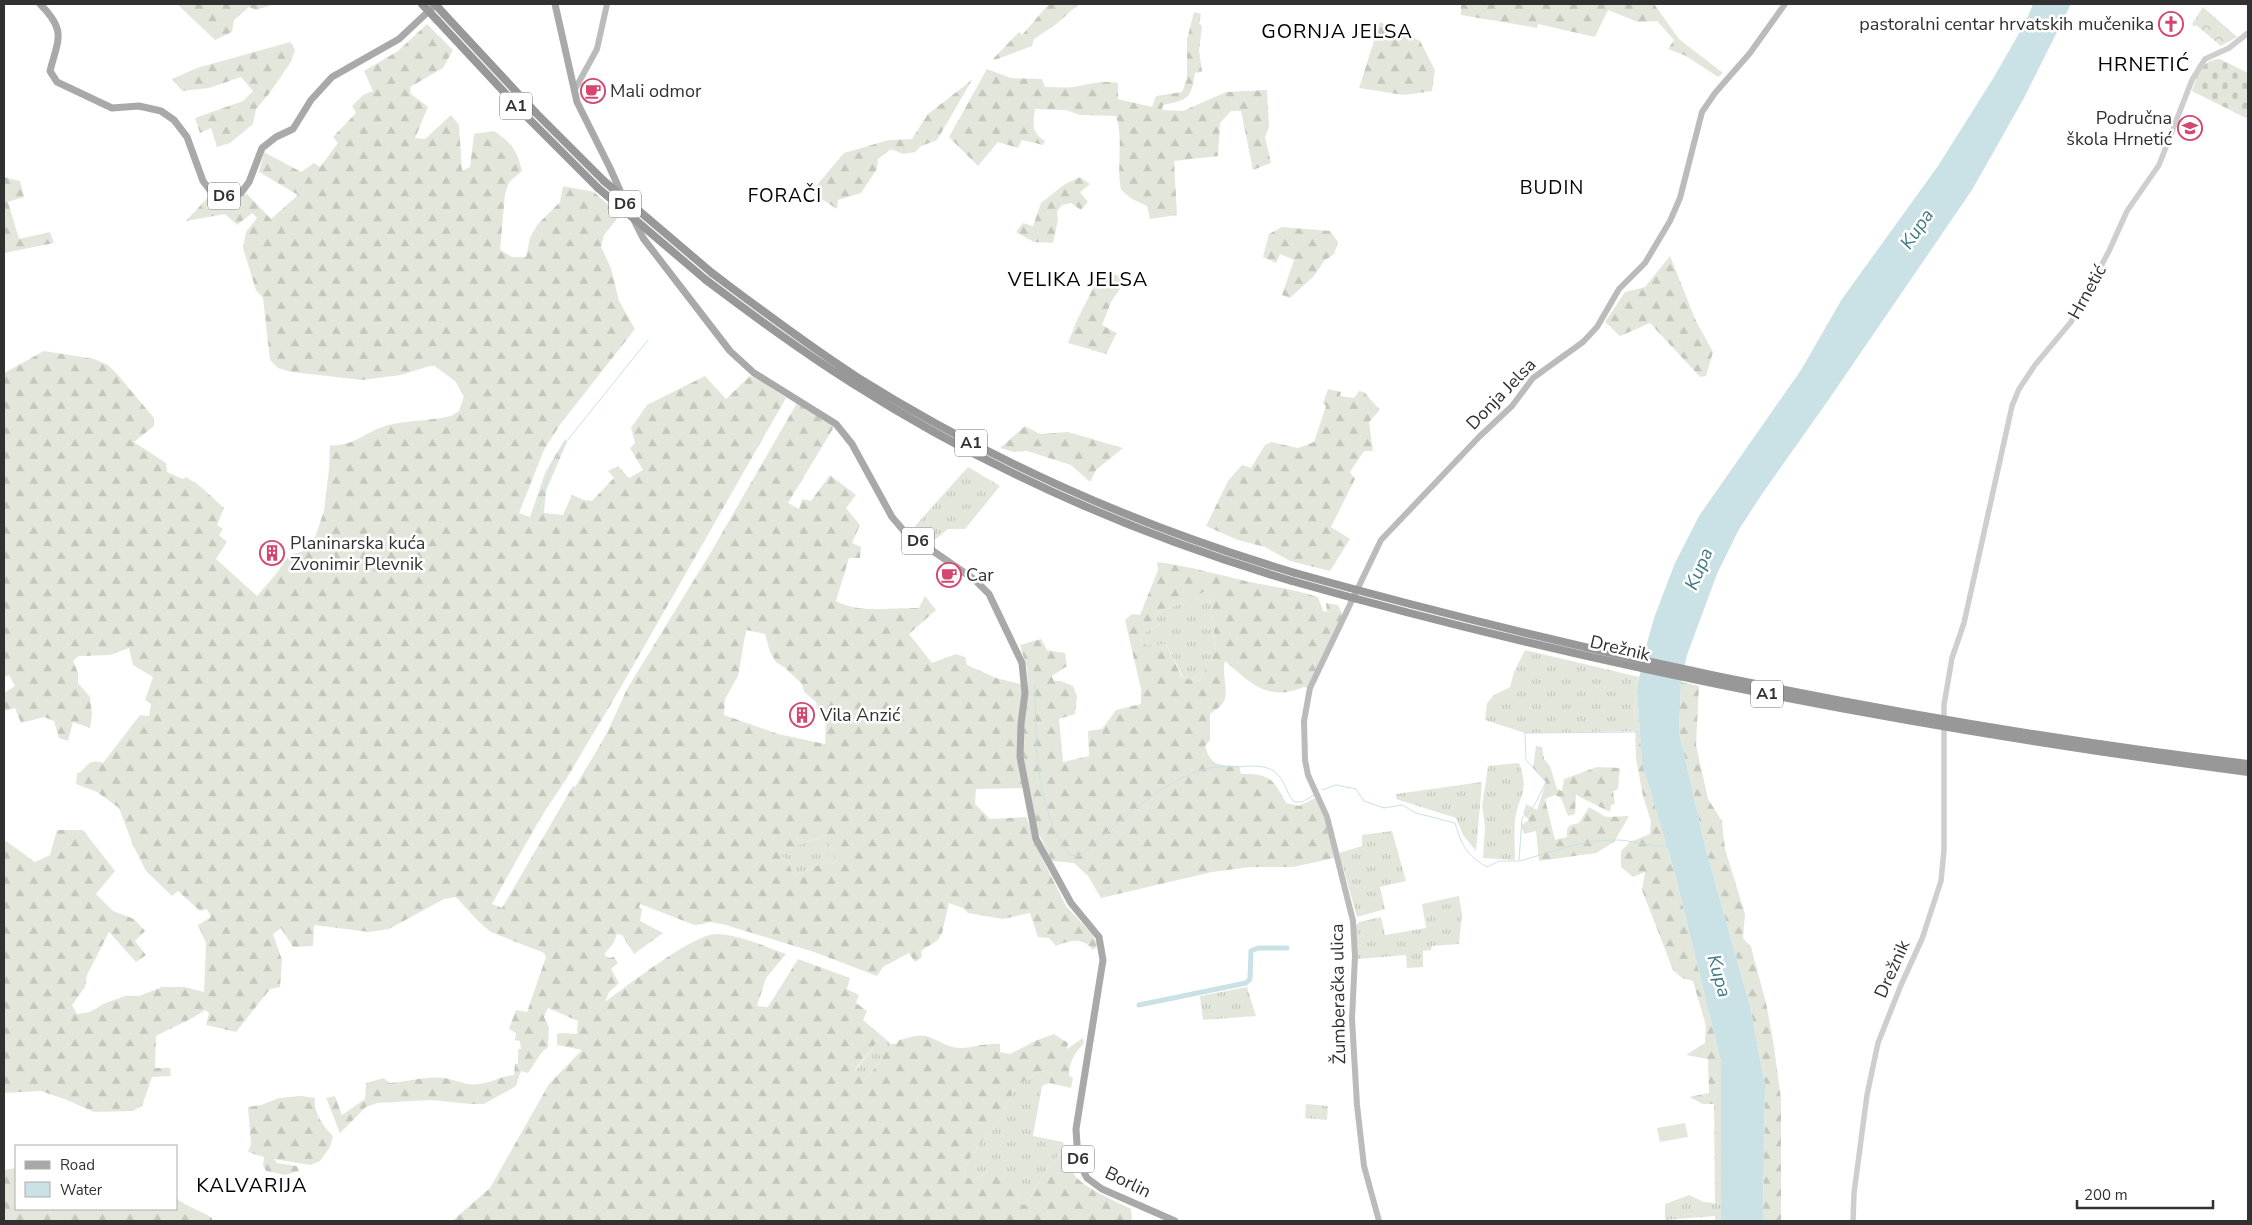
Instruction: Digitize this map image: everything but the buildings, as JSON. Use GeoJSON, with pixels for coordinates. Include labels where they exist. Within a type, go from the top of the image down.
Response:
{"type":"FeatureCollection","features":[{"type":"Feature","properties":{"kind":"highway","name":"A1"},"geometry":{"type":"LineString","coordinates":[[422,4],[530,120],[598,188],[706,280],[778,334],[852,383],[904,415],[999,467],[1133,527],[1221,559],[1293,578]]}},
{"type":"Feature","properties":{"kind":"highway","name":"A1"},"geometry":{"type":"LineString","coordinates":[[436,4],[537,114],[604,181],[712,273],[783,327],[857,377],[989,452],[1074,493],[1293,578]]}},
{"type":"Feature","properties":{"kind":"highway","name":"Drežnik"},"geometry":{"type":"LineString","coordinates":[[1293,578],[1531,634],[1753,683],[1996,728],[2248,764]]}},
{"type":"Feature","properties":{"kind":"highway","name":"Drežnik"},"geometry":{"type":"LineString","coordinates":[[1293,578],[1529,642],[1777,696],[1986,735],[2248,772]]}},
{"type":"Feature","properties":{"kind":"main road","name":"D6"},"geometry":{"type":"LineString","coordinates":[[40,4],[54,17],[59,35],[58,49],[50,72],[57,82],[112,108],[139,106],[161,111],[174,120],[187,137],[203,181],[212,193],[228,197],[240,193],[249,182],[262,148],[276,137],[293,129],[311,100],[332,77],[399,39],[436,4]]}},
{"type":"Feature","properties":{"kind":"main road","name":"D6"},"geometry":{"type":"LineString","coordinates":[[555,4],[574,92]]}},
{"type":"Feature","properties":{"kind":"main road"},"geometry":{"type":"LineString","coordinates":[[574,92],[597,49],[607,4]]}},
{"type":"Feature","properties":{"kind":"main road","name":"Donja Jelsa"},"geometry":{"type":"LineString","coordinates":[[1307,770],[1304,721],[1310,688],[1381,540],[1479,437],[1512,406],[1533,378],[1583,342],[1597,327],[1619,289],[1645,263],[1670,221],[1686,178],[1702,112],[1714,93],[1750,53],[1785,4]]}},
{"type":"Feature","properties":{"kind":"main road","name":"Borlin"},"geometry":{"type":"LineString","coordinates":[[574,92],[584,119],[610,168],[643,238],[730,351],[754,373],[836,424],[852,444],[892,517],[904,531],[975,580],[989,594],[1022,663],[1025,693],[1021,724],[1020,757],[1036,838],[1071,903],[1099,937],[1103,960],[1076,1134],[1076,1152],[1081,1168],[1087,1178],[1102,1189],[1175,1221]]}},
{"type":"Feature","properties":{"kind":"main road","name":"Žumberačka ulica"},"geometry":{"type":"LineString","coordinates":[[1307,770],[1327,817],[1353,921],[1355,956],[1352,1019],[1356,1096],[1364,1166],[1379,1221]]}},
{"type":"Feature","properties":{"kind":"street","name":"Hrnetić"},"geometry":{"type":"LineString","coordinates":[[1974,578],[2011,412],[2019,389],[2034,365],[2071,322],[2109,251],[2127,210],[2160,165],[2192,80],[2206,60],[2229,48],[2248,33]]}},
{"type":"Feature","properties":{"kind":"street","name":"Drežnik"},"geometry":{"type":"LineString","coordinates":[[1853,1221],[1856,1178],[1867,1095],[1878,1044],[1901,985],[1922,939],[1941,881],[1944,850],[1944,705],[1952,658],[1964,623],[1974,578]]}},
{"type":"Feature","properties":{"kind":"green space"},"geometry":{"type":"Polygon","coordinates":[[[177,4],[275,4],[256,10],[249,7],[234,20],[232,32],[215,40],[177,4]]]}},
{"type":"Feature","properties":{"kind":"green space"},"geometry":{"type":"Polygon","coordinates":[[[1049,4],[1079,4],[1055,25],[1034,39],[1032,46],[995,60],[993,59],[1019,32],[1022,35],[1049,4]]]}},
{"type":"Feature","properties":{"kind":"green space"},"geometry":{"type":"Polygon","coordinates":[[[1461,4],[1654,4],[1679,39],[1723,73],[1718,77],[1686,56],[1668,49],[1674,40],[1657,21],[1638,22],[1608,10],[1595,37],[1538,24],[1537,28],[1461,15],[1461,4]]]}},
{"type":"Feature","properties":{"kind":"green space"},"geometry":{"type":"Polygon","coordinates":[[[2203,7],[2237,37],[2221,46],[2196,25],[2194,27],[2192,24],[2203,7]]]}},
{"type":"Feature","properties":{"kind":"green space"},"geometry":{"type":"Polygon","coordinates":[[[1194,12],[1201,14],[1199,23],[1202,26],[1199,50],[1202,72],[1195,73],[1192,88],[1187,97],[1178,102],[1163,105],[1162,110],[1183,111],[1226,92],[1267,90],[1269,127],[1265,137],[1271,163],[1253,170],[1241,111],[1231,111],[1220,123],[1218,156],[1174,161],[1177,215],[1150,219],[1147,206],[1132,199],[1121,190],[1119,171],[1120,143],[1116,116],[1080,115],[1066,110],[1035,109],[1034,127],[1040,138],[1045,141],[1043,145],[1022,140],[1018,148],[998,142],[978,166],[949,137],[987,69],[1011,78],[1042,79],[1045,87],[1074,87],[1101,82],[1118,83],[1118,99],[1152,107],[1156,96],[1182,92],[1187,79],[1187,39],[1194,12]]]}},
{"type":"Feature","properties":{"kind":"green space"},"geometry":{"type":"Polygon","coordinates":[[[1380,22],[1420,41],[1435,70],[1432,91],[1404,95],[1359,88],[1380,22]]]}},
{"type":"Feature","properties":{"kind":"green space"},"geometry":{"type":"Polygon","coordinates":[[[427,24],[453,50],[443,68],[410,87],[411,94],[428,107],[415,138],[425,139],[451,115],[459,125],[462,171],[470,167],[474,134],[494,131],[505,139],[516,152],[522,171],[509,182],[505,194],[500,250],[512,257],[526,257],[530,238],[537,225],[560,202],[563,186],[594,192],[620,215],[604,235],[601,247],[611,268],[619,301],[635,329],[559,426],[544,450],[519,513],[530,517],[545,473],[565,439],[567,442],[546,491],[544,513],[563,515],[572,495],[592,501],[614,478],[608,471],[618,466],[629,478],[643,470],[630,448],[635,443],[631,428],[647,405],[705,376],[726,399],[750,376],[786,398],[621,687],[565,781],[541,817],[492,904],[502,908],[573,786],[575,787],[607,733],[627,689],[711,552],[797,403],[834,427],[788,503],[799,509],[802,499],[811,501],[830,475],[856,495],[846,508],[860,525],[852,543],[861,547],[860,558],[849,558],[836,601],[845,605],[866,609],[919,608],[925,596],[936,610],[909,634],[932,663],[956,654],[965,657],[967,665],[996,678],[1028,686],[1027,668],[1020,645],[1041,639],[1047,650],[1065,653],[1067,666],[1052,676],[1054,681],[1061,681],[1073,686],[1077,696],[1075,714],[1059,719],[1063,762],[1089,756],[1088,731],[1102,729],[1116,710],[1141,704],[1141,689],[1125,620],[1132,614],[1140,615],[1158,570],[1157,562],[1318,597],[1323,611],[1327,612],[1326,603],[1338,605],[1343,615],[1308,688],[1304,687],[1280,693],[1270,691],[1252,683],[1225,661],[1225,699],[1210,714],[1210,740],[1205,746],[1210,758],[1217,764],[1239,766],[1241,774],[1265,776],[1270,779],[1278,788],[1286,803],[1299,806],[1315,798],[1325,820],[1334,858],[1293,867],[1250,867],[1212,872],[1101,898],[1088,876],[1074,863],[1052,861],[1035,826],[1027,788],[976,789],[975,804],[990,819],[1026,817],[1043,860],[1066,906],[1092,934],[1098,945],[1093,950],[1080,941],[1071,941],[1056,946],[1049,938],[1038,937],[1030,913],[1003,919],[968,913],[963,908],[949,903],[942,933],[938,940],[921,951],[922,957],[915,962],[909,953],[883,967],[877,976],[814,952],[726,925],[711,922],[697,925],[692,924],[640,904],[639,908],[642,909],[640,921],[663,933],[634,954],[622,935],[617,934],[613,944],[604,954],[608,958],[614,957],[618,963],[611,969],[619,983],[609,992],[605,1002],[676,952],[705,936],[716,934],[743,938],[786,954],[766,978],[757,1006],[768,1007],[798,959],[850,978],[847,989],[859,995],[856,1003],[867,1011],[863,1020],[882,1036],[855,1070],[868,1078],[891,1044],[896,1044],[899,1040],[913,1036],[926,1036],[955,1048],[1000,1044],[1000,1052],[1010,1054],[1054,1034],[1068,1043],[1067,1049],[1083,1038],[1084,1043],[1070,1066],[1069,1076],[1073,1078],[1071,1088],[1049,1083],[1052,1073],[1039,1071],[1015,1087],[998,1124],[978,1146],[965,1166],[964,1176],[975,1180],[988,1171],[999,1168],[1012,1175],[1018,1192],[1017,1202],[1025,1205],[1052,1162],[1065,1149],[1069,1155],[1074,1174],[1078,1179],[1092,1189],[1131,1209],[1132,1221],[452,1221],[490,1188],[549,1084],[582,1050],[557,1045],[557,1034],[577,1034],[578,1021],[548,1008],[544,1017],[549,1027],[548,1047],[542,1052],[528,1073],[521,1071],[516,1086],[484,1104],[431,1100],[377,1103],[366,1107],[340,1133],[326,1098],[335,1096],[342,1115],[365,1099],[366,1083],[384,1078],[389,1083],[423,1078],[444,1078],[466,1084],[475,1084],[514,1075],[515,1064],[518,1064],[518,1049],[521,1049],[520,1041],[515,1040],[516,1033],[509,1029],[516,1010],[527,1012],[546,957],[544,953],[491,932],[456,897],[444,899],[389,929],[369,932],[314,925],[313,946],[293,947],[281,928],[273,934],[282,960],[280,987],[270,989],[236,1032],[206,1025],[209,1013],[205,1010],[156,1036],[155,1068],[170,1068],[171,1076],[152,1077],[142,1106],[133,1111],[94,1112],[41,1091],[4,1093],[4,843],[6,841],[35,862],[50,855],[57,830],[83,830],[115,871],[96,894],[113,911],[134,919],[145,931],[135,941],[146,955],[136,962],[109,932],[87,975],[85,987],[72,1005],[77,1014],[90,1012],[103,1004],[125,996],[139,996],[162,987],[185,987],[204,992],[206,943],[198,925],[211,917],[207,909],[200,911],[178,891],[172,896],[146,871],[133,845],[119,808],[97,792],[76,784],[77,773],[81,772],[90,763],[96,761],[103,763],[140,715],[149,716],[151,704],[145,700],[153,677],[133,665],[129,648],[110,655],[79,656],[73,661],[78,673],[78,683],[90,697],[92,715],[90,728],[73,722],[68,741],[59,738],[54,721],[44,717],[21,723],[15,708],[4,711],[4,693],[15,686],[9,675],[4,677],[4,373],[44,351],[94,359],[108,365],[154,418],[154,426],[134,442],[166,463],[167,472],[183,479],[186,477],[200,486],[224,508],[217,525],[223,529],[219,535],[227,542],[216,559],[257,596],[289,555],[311,549],[324,511],[330,445],[346,444],[388,425],[451,416],[459,411],[464,396],[455,381],[433,365],[401,375],[362,380],[292,372],[278,368],[270,360],[263,298],[256,290],[243,248],[246,232],[257,218],[252,213],[237,225],[225,214],[186,221],[210,195],[231,201],[247,194],[271,219],[298,195],[259,172],[264,152],[301,172],[314,163],[320,167],[338,143],[333,137],[356,113],[352,106],[363,95],[373,91],[364,71],[398,51],[427,24]],[[1209,589],[1182,603],[1154,614],[1159,625],[1139,636],[1146,646],[1166,644],[1182,677],[1199,681],[1216,649],[1209,589]],[[746,630],[738,676],[725,699],[724,715],[778,734],[825,744],[826,725],[819,715],[816,702],[804,692],[802,684],[776,662],[770,652],[765,634],[746,630]],[[825,835],[778,853],[788,861],[794,877],[814,866],[836,862],[825,835]]]}},
{"type":"Feature","properties":{"kind":"green space"},"geometry":{"type":"Polygon","coordinates":[[[290,42],[295,50],[291,62],[256,109],[253,124],[230,143],[217,147],[211,128],[200,133],[195,118],[243,101],[253,91],[241,77],[209,88],[182,91],[172,79],[197,68],[290,42]]]}},
{"type":"Feature","properties":{"kind":"green space"},"geometry":{"type":"Polygon","coordinates":[[[2220,59],[2248,73],[2248,119],[2192,91],[2204,65],[2220,59]]]}},
{"type":"Feature","properties":{"kind":"green space"},"geometry":{"type":"Polygon","coordinates":[[[972,80],[937,140],[921,146],[915,152],[903,154],[891,149],[878,159],[877,169],[861,193],[838,200],[837,209],[811,192],[844,153],[889,140],[912,139],[928,114],[972,80]]]}},
{"type":"Feature","properties":{"kind":"green space"},"geometry":{"type":"Polygon","coordinates":[[[4,177],[20,181],[24,197],[8,202],[19,239],[50,232],[54,243],[4,253],[4,177]]]}},
{"type":"Feature","properties":{"kind":"green space"},"geometry":{"type":"Polygon","coordinates":[[[1080,177],[1090,184],[1080,192],[1088,202],[1081,210],[1071,203],[1062,205],[1057,211],[1058,220],[1053,243],[1034,242],[1016,232],[1023,223],[1033,226],[1041,203],[1065,184],[1080,177]]]}},
{"type":"Feature","properties":{"kind":"green space"},"geometry":{"type":"Polygon","coordinates":[[[1282,227],[1330,231],[1338,242],[1334,254],[1324,261],[1314,276],[1290,298],[1282,295],[1294,260],[1280,254],[1276,263],[1263,257],[1269,234],[1282,227]]]}},
{"type":"Feature","properties":{"kind":"green space"},"geometry":{"type":"Polygon","coordinates":[[[1670,256],[1696,321],[1713,352],[1706,376],[1700,377],[1650,323],[1620,336],[1605,322],[1625,292],[1645,287],[1670,256]]]}},
{"type":"Feature","properties":{"kind":"green space"},"geometry":{"type":"Polygon","coordinates":[[[1102,271],[1127,278],[1111,302],[1102,325],[1117,333],[1106,354],[1068,343],[1077,320],[1102,271]]]}},
{"type":"Feature","properties":{"kind":"green space"},"geometry":{"type":"Polygon","coordinates":[[[1328,389],[1341,392],[1340,396],[1354,398],[1359,391],[1364,392],[1380,410],[1369,422],[1373,451],[1364,451],[1350,472],[1355,479],[1331,527],[1350,539],[1330,571],[1290,561],[1265,547],[1238,540],[1206,526],[1228,481],[1242,465],[1251,468],[1265,445],[1271,442],[1298,448],[1314,442],[1326,406],[1323,403],[1328,389]]]}},
{"type":"Feature","properties":{"kind":"green space"},"geometry":{"type":"Polygon","coordinates":[[[1025,426],[1040,434],[1068,432],[1123,448],[1096,470],[1090,482],[1071,465],[1027,451],[1014,452],[1000,448],[1025,426]]]}},
{"type":"Feature","properties":{"kind":"green space"},"geometry":{"type":"Polygon","coordinates":[[[968,467],[1000,486],[965,529],[948,529],[932,542],[915,526],[968,467]]]}},
{"type":"Feature","properties":{"kind":"green space"},"geometry":{"type":"Polygon","coordinates":[[[1209,588],[1216,649],[1199,681],[1183,677],[1166,644],[1146,647],[1139,636],[1159,625],[1154,614],[1182,603],[1209,588]]]}},
{"type":"Feature","properties":{"kind":"green space"},"geometry":{"type":"Polygon","coordinates":[[[1525,650],[1639,677],[1634,693],[1635,731],[1525,733],[1485,720],[1487,703],[1494,695],[1510,687],[1514,672],[1525,650]]]}},
{"type":"Feature","properties":{"kind":"green space"},"geometry":{"type":"Polygon","coordinates":[[[1641,671],[1643,671],[1637,691],[1642,763],[1675,874],[1721,1062],[1721,1204],[1715,1204],[1714,1104],[1703,1104],[1689,1097],[1709,1093],[1708,1059],[1686,1055],[1705,1043],[1706,1026],[1693,981],[1682,978],[1673,970],[1642,890],[1645,872],[1633,877],[1621,867],[1621,851],[1630,842],[1650,834],[1651,821],[1643,796],[1636,759],[1634,693],[1641,671]]]}},
{"type":"Feature","properties":{"kind":"green space"},"geometry":{"type":"Polygon","coordinates":[[[1681,682],[1699,686],[1696,745],[1708,799],[1722,821],[1725,849],[1745,914],[1743,938],[1751,947],[1766,1003],[1773,1040],[1781,1099],[1781,1221],[1763,1221],[1765,1085],[1750,1006],[1705,846],[1679,732],[1681,682]]]}},
{"type":"Feature","properties":{"kind":"green space"},"geometry":{"type":"Polygon","coordinates":[[[1536,746],[1542,747],[1544,759],[1550,766],[1557,789],[1562,791],[1564,779],[1597,767],[1620,768],[1618,789],[1613,791],[1615,804],[1611,805],[1610,812],[1576,795],[1575,814],[1568,816],[1561,798],[1555,795],[1545,799],[1555,840],[1567,837],[1567,829],[1570,825],[1579,823],[1589,807],[1606,817],[1629,816],[1614,842],[1596,853],[1539,861],[1536,831],[1524,834],[1521,825],[1529,820],[1523,814],[1526,804],[1537,810],[1546,782],[1533,768],[1536,746]]]}},
{"type":"Feature","properties":{"kind":"green space"},"geometry":{"type":"Polygon","coordinates":[[[1519,763],[1524,787],[1515,820],[1515,860],[1483,858],[1485,826],[1482,806],[1488,766],[1519,763]]]}},
{"type":"Feature","properties":{"kind":"green space"},"geometry":{"type":"Polygon","coordinates":[[[1482,782],[1476,851],[1463,835],[1456,818],[1396,799],[1396,794],[1482,782]]]}},
{"type":"Feature","properties":{"kind":"green space"},"geometry":{"type":"Polygon","coordinates":[[[1392,831],[1406,881],[1380,887],[1385,909],[1357,917],[1339,853],[1362,846],[1362,835],[1392,831]]]}},
{"type":"Feature","properties":{"kind":"green space"},"geometry":{"type":"Polygon","coordinates":[[[825,835],[836,862],[814,866],[794,877],[788,861],[777,853],[825,835]]]}},
{"type":"Feature","properties":{"kind":"green space"},"geometry":{"type":"Polygon","coordinates":[[[1459,896],[1462,914],[1459,944],[1432,946],[1431,950],[1423,951],[1423,967],[1407,968],[1406,955],[1358,959],[1356,926],[1359,922],[1381,917],[1385,935],[1426,928],[1422,904],[1459,896]]]}},
{"type":"Feature","properties":{"kind":"green space"},"geometry":{"type":"Polygon","coordinates":[[[1247,987],[1256,1016],[1203,1020],[1200,996],[1247,987]]]}},
{"type":"Feature","properties":{"kind":"green space"},"geometry":{"type":"Polygon","coordinates":[[[882,1036],[891,1044],[868,1078],[855,1071],[882,1036]]]}},
{"type":"Feature","properties":{"kind":"green space"},"geometry":{"type":"Polygon","coordinates":[[[1039,1071],[1052,1073],[1049,1083],[1042,1086],[1033,1136],[1063,1142],[1065,1149],[1052,1162],[1025,1205],[1017,1202],[1018,1192],[988,1171],[975,1180],[964,1176],[965,1166],[978,1146],[998,1124],[1015,1087],[1039,1071]]]}},
{"type":"Feature","properties":{"kind":"green space"},"geometry":{"type":"Polygon","coordinates":[[[301,1096],[315,1098],[320,1118],[333,1136],[330,1147],[320,1161],[310,1165],[274,1159],[277,1163],[297,1166],[299,1171],[285,1175],[266,1171],[263,1165],[264,1157],[248,1152],[251,1144],[248,1107],[261,1105],[279,1098],[301,1096]]]}},
{"type":"Feature","properties":{"kind":"green space"},"geometry":{"type":"Polygon","coordinates":[[[1306,1104],[1328,1106],[1327,1120],[1305,1118],[1306,1104]]]}},
{"type":"Feature","properties":{"kind":"green space"},"geometry":{"type":"Polygon","coordinates":[[[1685,1123],[1688,1137],[1660,1142],[1657,1128],[1685,1123]]]}},
{"type":"Feature","properties":{"kind":"green space"},"geometry":{"type":"Polygon","coordinates":[[[15,1168],[15,1210],[178,1210],[178,1199],[212,1218],[212,1221],[4,1221],[4,1170],[15,1168]]]}},
{"type":"Feature","properties":{"kind":"green space"},"geometry":{"type":"Polygon","coordinates":[[[1689,1195],[1704,1202],[1721,1204],[1721,1221],[1715,1221],[1715,1216],[1665,1220],[1665,1204],[1689,1195]]]}},
{"type":"Feature","properties":{"kind":"water","name":"Kupa"},"geometry":{"type":"Polygon","coordinates":[[[2033,4],[2071,4],[2024,98],[1972,190],[1738,531],[1717,574],[1687,655],[1681,682],[1679,732],[1705,846],[1750,1006],[1765,1085],[1763,1221],[1721,1221],[1721,1062],[1675,874],[1642,763],[1637,691],[1644,654],[1654,618],[1675,563],[1699,516],[1801,370],[1842,299],[1938,166],[1994,77],[2026,21],[2033,4]]]}},
{"type":"Feature","properties":{"kind":"waterway"},"geometry":{"type":"LineString","coordinates":[[537,511],[552,464],[566,442],[648,340]]}},
{"type":"Feature","properties":{"kind":"waterway"},"geometry":{"type":"LineString","coordinates":[[1035,684],[1037,751],[1043,795],[1049,816],[1069,855],[1080,856],[1126,816],[1162,789],[1198,771],[1219,767],[1263,767],[1270,769],[1279,776],[1294,802],[1302,802],[1314,795]]}},
{"type":"Feature","properties":{"kind":"waterway"},"geometry":{"type":"LineString","coordinates":[[1322,790],[1336,785],[1356,789],[1364,801],[1384,808],[1402,805],[1416,813],[1455,823],[1460,838],[1469,854],[1487,867],[1499,861],[1519,861],[1522,818],[1534,806],[1546,782],[1526,760],[1525,733],[1639,732]]}},
{"type":"Feature","properties":{"kind":"waterway"},"geometry":{"type":"LineString","coordinates":[[1520,861],[1590,842],[1619,840],[1666,846]]}},
{"type":"Feature","properties":{"kind":"waterway"},"geometry":{"type":"LineString","coordinates":[[1139,1005],[1246,983],[1250,979],[1251,951],[1258,948],[1287,948]]}},
{"type":"Feature","properties":{"kind":"place","name":"pastoralni centar hrvatskih mučenika"},"geometry":{"type":"Point","coordinates":[2171,24]}},
{"type":"Feature","properties":{"kind":"place","name":"Mali odmor"},"geometry":{"type":"Point","coordinates":[593,91]}},
{"type":"Feature","properties":{"kind":"place","name":"Područna škola Hrnetić"},"geometry":{"type":"Point","coordinates":[2190,128]}},
{"type":"Feature","properties":{"kind":"place","name":"Planinarska kuća Zvonimir Plevnik"},"geometry":{"type":"Point","coordinates":[272,553]}},
{"type":"Feature","properties":{"kind":"place","name":"Car"},"geometry":{"type":"Point","coordinates":[949,575]}},
{"type":"Feature","properties":{"kind":"place","name":"Vila Anzić"},"geometry":{"type":"Point","coordinates":[802,715]}},
{"type":"Feature","properties":{"kind":"district","name":"GORNJA JELSA"},"geometry":{"type":"Point","coordinates":[1337,31]}},
{"type":"Feature","properties":{"kind":"district","name":"HRNETIĆ"},"geometry":{"type":"Point","coordinates":[2144,64]}},
{"type":"Feature","properties":{"kind":"district","name":"BUDIN"},"geometry":{"type":"Point","coordinates":[1552,188]}},
{"type":"Feature","properties":{"kind":"district","name":"FORAČI"},"geometry":{"type":"Point","coordinates":[785,196]}},
{"type":"Feature","properties":{"kind":"district","name":"VELIKA JELSA"},"geometry":{"type":"Point","coordinates":[1078,279]}},
{"type":"Feature","properties":{"kind":"district","name":"KALVARIJA"},"geometry":{"type":"Point","coordinates":[252,1185]}}]}
